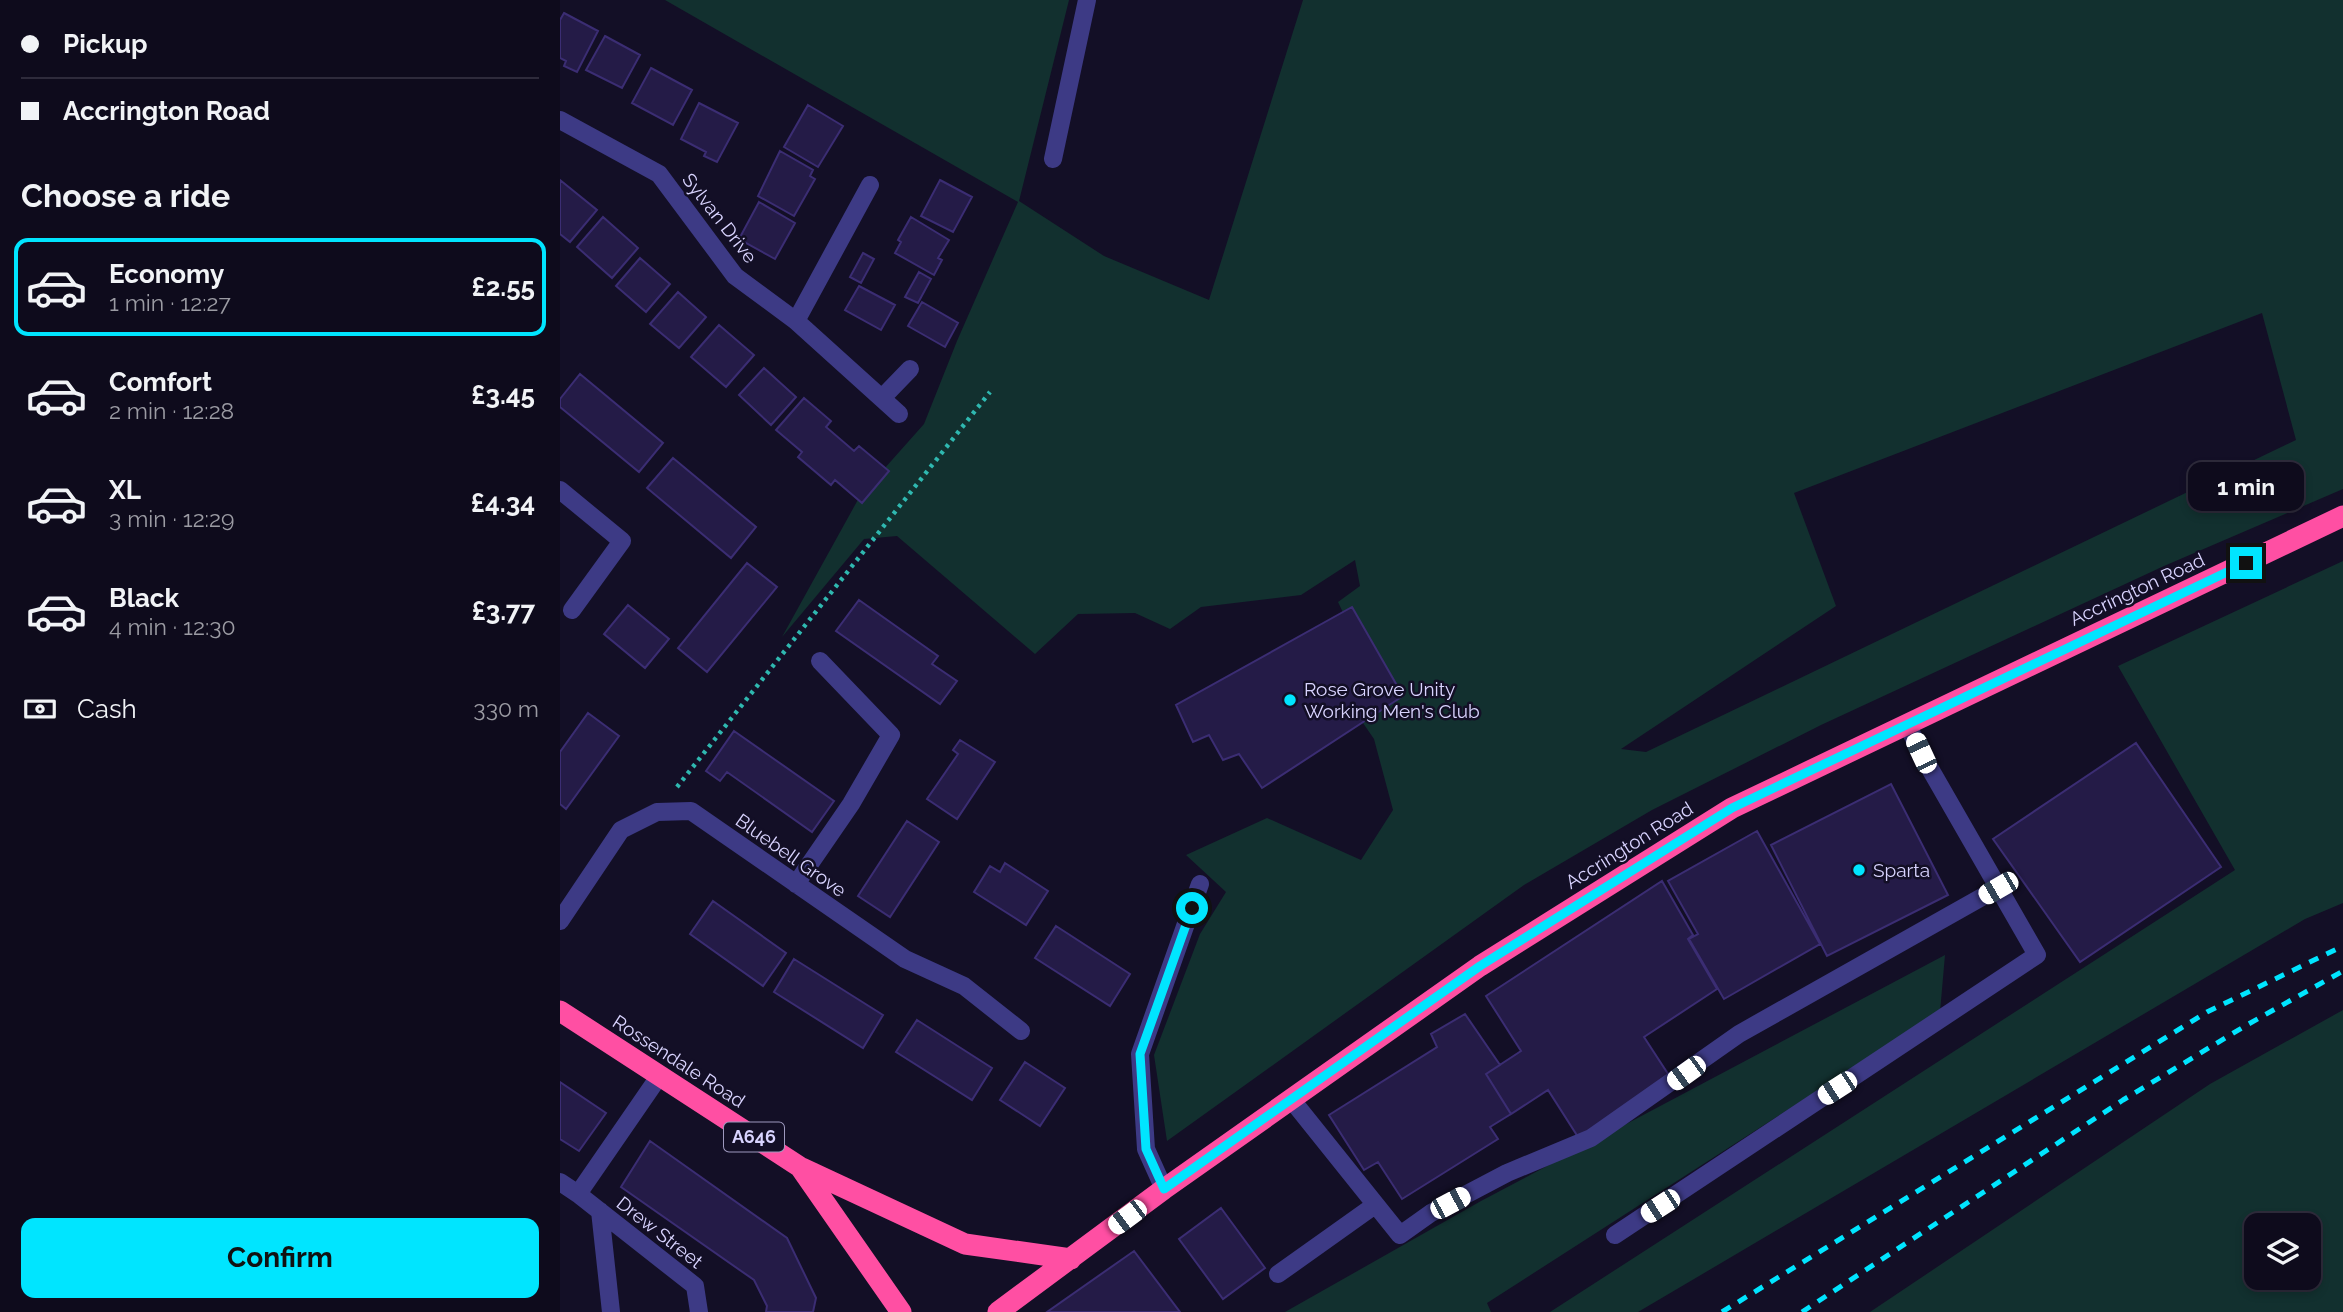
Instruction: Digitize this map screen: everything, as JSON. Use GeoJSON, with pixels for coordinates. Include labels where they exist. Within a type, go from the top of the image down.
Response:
{"type":"FeatureCollection","features":[{"type":"Feature","properties":{"kind":"highway","name":"Accrington Road"},"geometry":{"type":"LineString","coordinates":[[998,1312],[1164,1189],[1480,966],[1732,808],[2343,516]]}},
{"type":"Feature","properties":{"kind":"highway","name":"Rossendale Road"},"geometry":{"type":"LineString","coordinates":[[560,1012],[800,1167],[901,1312]]}},
{"type":"Feature","properties":{"kind":"highway"},"geometry":{"type":"LineString","coordinates":[[800,1167],[965,1244],[1071,1259]]}},
{"type":"Feature","properties":{"kind":"street"},"geometry":{"type":"LineString","coordinates":[[1053,159],[1087,0]]}},
{"type":"Feature","properties":{"kind":"street","name":"Sylvan Drive"},"geometry":{"type":"LineString","coordinates":[[560,120],[659,174],[735,276],[796,321],[900,414]]}},
{"type":"Feature","properties":{"kind":"street"},"geometry":{"type":"LineString","coordinates":[[796,321],[870,185]]}},
{"type":"Feature","properties":{"kind":"street"},"geometry":{"type":"LineString","coordinates":[[882,398],[910,369]]}},
{"type":"Feature","properties":{"kind":"street"},"geometry":{"type":"LineString","coordinates":[[560,490],[622,541],[572,610]]}},
{"type":"Feature","properties":{"kind":"street"},"geometry":{"type":"LineString","coordinates":[[796,884],[851,804],[891,735],[820,661]]}},
{"type":"Feature","properties":{"kind":"street"},"geometry":{"type":"LineString","coordinates":[[1615,1235],[2037,955],[1907,724]]}},
{"type":"Feature","properties":{"kind":"street","name":"Bluebell Grove"},"geometry":{"type":"LineString","coordinates":[[560,921],[621,830],[657,813],[691,811],[905,960],[964,986],[1021,1031]]}},
{"type":"Feature","properties":{"kind":"street"},"geometry":{"type":"LineString","coordinates":[[1164,1189],[1146,1149],[1140,1054],[1200,884]]}},
{"type":"Feature","properties":{"kind":"street"},"geometry":{"type":"LineString","coordinates":[[1291,1099],[1400,1235],[1432,1213],[1507,1173],[1591,1138],[1739,1034],[1998,888]]}},
{"type":"Feature","properties":{"kind":"street"},"geometry":{"type":"LineString","coordinates":[[578,1194],[660,1075]]}},
{"type":"Feature","properties":{"kind":"street","name":"Drew Street"},"geometry":{"type":"LineString","coordinates":[[560,1182],[695,1286],[699,1312]]}},
{"type":"Feature","properties":{"kind":"street"},"geometry":{"type":"LineString","coordinates":[[1278,1274],[1375,1205]]}},
{"type":"Feature","properties":{"kind":"street"},"geometry":{"type":"LineString","coordinates":[[600,1211],[611,1312]]}},
{"type":"Feature","properties":{"kind":"path"},"geometry":{"type":"LineString","coordinates":[[657,813],[990,392]]}},
{"type":"Feature","properties":{"kind":"green space"},"geometry":{"type":"Polygon","coordinates":[[[665,0],[1069,0],[1019,201],[1104,256],[1209,300],[1303,0],[2343,0],[2343,489],[2164,566],[1821,725],[1652,810],[1524,885],[1167,1141],[1154,1055],[1200,934],[1226,892],[1186,855],[1267,818],[1361,860],[1393,810],[1374,739],[1354,710],[1379,688],[1338,602],[1360,586],[1355,560],[1301,595],[1201,607],[1170,629],[1135,613],[1078,614],[1035,654],[897,536],[864,539],[782,637],[860,496],[924,424],[1018,202],[665,0]],[[2262,313],[1794,493],[1836,606],[1621,749],[1646,752],[2296,440],[2262,313]]]}},
{"type":"Feature","properties":{"kind":"green space"},"geometry":{"type":"Polygon","coordinates":[[[2343,561],[2343,903],[2305,919],[1638,1312],[1550,1312],[2235,870],[2118,666],[2343,561]]]}},
{"type":"Feature","properties":{"kind":"green space"},"geometry":{"type":"Polygon","coordinates":[[[1945,955],[1940,1012],[1487,1303],[1491,1312],[1285,1312],[1481,1201],[1945,955]]]}},
{"type":"Feature","properties":{"kind":"green space"},"geometry":{"type":"Polygon","coordinates":[[[2343,1010],[2343,1312],[1870,1312],[2210,1084],[2343,1010]]]}},
{"type":"Feature","properties":{"kind":"building"},"geometry":{"type":"Polygon","coordinates":[[[564,13],[598,31],[577,72],[564,66],[566,61],[560,58],[560,20],[564,13]]]}},
{"type":"Feature","properties":{"kind":"building"},"geometry":{"type":"Polygon","coordinates":[[[605,36],[640,55],[622,88],[586,70],[605,36]]]}},
{"type":"Feature","properties":{"kind":"building"},"geometry":{"type":"Polygon","coordinates":[[[651,68],[692,90],[673,125],[632,103],[651,68]]]}},
{"type":"Feature","properties":{"kind":"building"},"geometry":{"type":"Polygon","coordinates":[[[699,103],[738,123],[717,162],[704,156],[706,152],[681,139],[699,103]]]}},
{"type":"Feature","properties":{"kind":"building"},"geometry":{"type":"Polygon","coordinates":[[[808,105],[843,126],[818,167],[784,147],[808,105]]]}},
{"type":"Feature","properties":{"kind":"building"},"geometry":{"type":"Polygon","coordinates":[[[780,151],[813,170],[810,176],[815,179],[794,216],[758,196],[780,151]]]}},
{"type":"Feature","properties":{"kind":"building"},"geometry":{"type":"Polygon","coordinates":[[[560,180],[597,210],[570,242],[560,234],[560,180]]]}},
{"type":"Feature","properties":{"kind":"building"},"geometry":{"type":"Polygon","coordinates":[[[940,180],[972,197],[953,232],[921,216],[940,180]]]}},
{"type":"Feature","properties":{"kind":"building"},"geometry":{"type":"Polygon","coordinates":[[[759,202],[795,223],[775,259],[739,239],[759,202]]]}},
{"type":"Feature","properties":{"kind":"building"},"geometry":{"type":"Polygon","coordinates":[[[603,217],[638,248],[612,278],[577,247],[603,217]]]}},
{"type":"Feature","properties":{"kind":"building"},"geometry":{"type":"Polygon","coordinates":[[[911,217],[949,240],[938,258],[942,260],[934,275],[895,253],[901,242],[898,240],[911,217]]]}},
{"type":"Feature","properties":{"kind":"building"},"geometry":{"type":"Polygon","coordinates":[[[863,253],[874,259],[861,283],[850,277],[863,253]]]}},
{"type":"Feature","properties":{"kind":"building"},"geometry":{"type":"Polygon","coordinates":[[[640,258],[670,284],[646,312],[616,286],[640,258]]]}},
{"type":"Feature","properties":{"kind":"building"},"geometry":{"type":"Polygon","coordinates":[[[919,272],[931,279],[918,303],[905,297],[919,272]]]}},
{"type":"Feature","properties":{"kind":"building"},"geometry":{"type":"Polygon","coordinates":[[[859,286],[895,305],[881,330],[845,310],[859,286]]]}},
{"type":"Feature","properties":{"kind":"building"},"geometry":{"type":"Polygon","coordinates":[[[678,292],[706,317],[679,348],[650,324],[678,292]]]}},
{"type":"Feature","properties":{"kind":"building"},"geometry":{"type":"Polygon","coordinates":[[[922,302],[958,323],[945,347],[908,326],[922,302]]]}},
{"type":"Feature","properties":{"kind":"building"},"geometry":{"type":"Polygon","coordinates":[[[719,325],[754,355],[726,387],[691,357],[719,325]]]}},
{"type":"Feature","properties":{"kind":"building"},"geometry":{"type":"Polygon","coordinates":[[[764,368],[796,397],[771,425],[739,395],[764,368]]]}},
{"type":"Feature","properties":{"kind":"building"},"geometry":{"type":"Polygon","coordinates":[[[580,374],[663,443],[639,472],[560,407],[560,399],[580,374]]]}},
{"type":"Feature","properties":{"kind":"building"},"geometry":{"type":"Polygon","coordinates":[[[804,398],[831,421],[826,427],[854,451],[859,446],[889,471],[862,503],[835,480],[831,485],[798,457],[802,452],[776,430],[804,398]]]}},
{"type":"Feature","properties":{"kind":"building"},"geometry":{"type":"Polygon","coordinates":[[[673,458],[756,527],[731,558],[647,488],[673,458]]]}},
{"type":"Feature","properties":{"kind":"building"},"geometry":{"type":"Polygon","coordinates":[[[747,563],[777,587],[707,672],[678,648],[747,563]]]}},
{"type":"Feature","properties":{"kind":"building"},"geometry":{"type":"Polygon","coordinates":[[[859,600],[938,656],[932,664],[957,681],[940,704],[836,631],[859,600]]]}},
{"type":"Feature","properties":{"kind":"building"},"geometry":{"type":"Polygon","coordinates":[[[628,605],[669,639],[645,668],[604,634],[628,605]]]}},
{"type":"Feature","properties":{"kind":"building","name":"Rose Grove Unity Working Men's Club"},"geometry":{"type":"Polygon","coordinates":[[[1352,607],[1403,696],[1262,788],[1239,754],[1223,760],[1209,735],[1193,742],[1176,705],[1352,607]]]}},
{"type":"Feature","properties":{"kind":"building"},"geometry":{"type":"Polygon","coordinates":[[[588,713],[619,736],[566,809],[560,804],[560,752],[588,713]]]}},
{"type":"Feature","properties":{"kind":"building"},"geometry":{"type":"Polygon","coordinates":[[[734,731],[834,801],[812,832],[727,772],[720,781],[706,771],[734,731]]]}},
{"type":"Feature","properties":{"kind":"building"},"geometry":{"type":"Polygon","coordinates":[[[960,740],[995,762],[957,819],[927,799],[958,754],[953,750],[960,740]]]}},
{"type":"Feature","properties":{"kind":"building"},"geometry":{"type":"Polygon","coordinates":[[[2136,743],[2221,867],[2080,962],[1993,839],[2136,743]]]}},
{"type":"Feature","properties":{"kind":"building","name":"Sparta"},"geometry":{"type":"Polygon","coordinates":[[[1891,784],[1948,895],[1827,956],[1771,845],[1891,784]]]}},
{"type":"Feature","properties":{"kind":"building"},"geometry":{"type":"Polygon","coordinates":[[[907,821],[939,842],[890,917],[858,896],[907,821]]]}},
{"type":"Feature","properties":{"kind":"building"},"geometry":{"type":"Polygon","coordinates":[[[1757,831],[1820,944],[1724,999],[1689,939],[1698,934],[1668,881],[1757,831]]]}},
{"type":"Feature","properties":{"kind":"building"},"geometry":{"type":"Polygon","coordinates":[[[1005,863],[1048,891],[1026,925],[974,892],[990,866],[1000,872],[1005,863]]]}},
{"type":"Feature","properties":{"kind":"building"},"geometry":{"type":"Polygon","coordinates":[[[1662,881],[1693,935],[1688,939],[1717,989],[1644,1037],[1672,1080],[1580,1140],[1548,1090],[1511,1114],[1486,1074],[1521,1051],[1486,996],[1662,881]]]}},
{"type":"Feature","properties":{"kind":"building"},"geometry":{"type":"Polygon","coordinates":[[[713,901],[786,953],[763,986],[690,934],[713,901]]]}},
{"type":"Feature","properties":{"kind":"building"},"geometry":{"type":"Polygon","coordinates":[[[1056,926],[1130,974],[1110,1006],[1035,958],[1056,926]]]}},
{"type":"Feature","properties":{"kind":"building"},"geometry":{"type":"Polygon","coordinates":[[[794,959],[883,1015],[863,1048],[774,992],[794,959]]]}},
{"type":"Feature","properties":{"kind":"building"},"geometry":{"type":"Polygon","coordinates":[[[1465,1014],[1500,1065],[1486,1074],[1511,1114],[1490,1127],[1498,1139],[1402,1199],[1378,1162],[1364,1170],[1329,1115],[1437,1047],[1431,1034],[1465,1014]]]}},
{"type":"Feature","properties":{"kind":"building"},"geometry":{"type":"Polygon","coordinates":[[[917,1020],[992,1068],[972,1100],[896,1052],[917,1020]]]}},
{"type":"Feature","properties":{"kind":"building"},"geometry":{"type":"Polygon","coordinates":[[[1025,1062],[1065,1088],[1040,1126],[1000,1100],[1025,1062]]]}},
{"type":"Feature","properties":{"kind":"building"},"geometry":{"type":"Polygon","coordinates":[[[560,1082],[606,1113],[579,1151],[560,1139],[560,1082]]]}},
{"type":"Feature","properties":{"kind":"building"},"geometry":{"type":"Polygon","coordinates":[[[650,1141],[787,1238],[816,1298],[813,1312],[766,1312],[767,1306],[754,1280],[621,1187],[650,1141]]]}},
{"type":"Feature","properties":{"kind":"building"},"geometry":{"type":"Polygon","coordinates":[[[1221,1208],[1265,1268],[1223,1299],[1179,1239],[1221,1208]]]}},
{"type":"Feature","properties":{"kind":"building"},"geometry":{"type":"Polygon","coordinates":[[[1134,1251],[1180,1312],[1047,1312],[1134,1251]]]}},
{"type":"Feature","properties":{"kind":"railway"},"geometry":{"type":"LineString","coordinates":[[1722,1312],[2207,1012],[2343,946]]}},
{"type":"Feature","properties":{"kind":"railway"},"geometry":{"type":"LineString","coordinates":[[1802,1312],[2123,1100],[2245,1026],[2343,971]]}},
{"type":"Feature","properties":{"kind":"place","name":"Rose Grove Unity Working Men's Club"},"geometry":{"type":"Point","coordinates":[1290,700]}},
{"type":"Feature","properties":{"kind":"place","name":"Sparta"},"geometry":{"type":"Point","coordinates":[1859,870]}},
{"type":"Feature","properties":{"kind":"route"},"geometry":{"type":"LineString","coordinates":[[1192,908],[1140,1054],[1146,1149],[1164,1189],[1480,966],[1732,808],[2246,563]]}}]}
